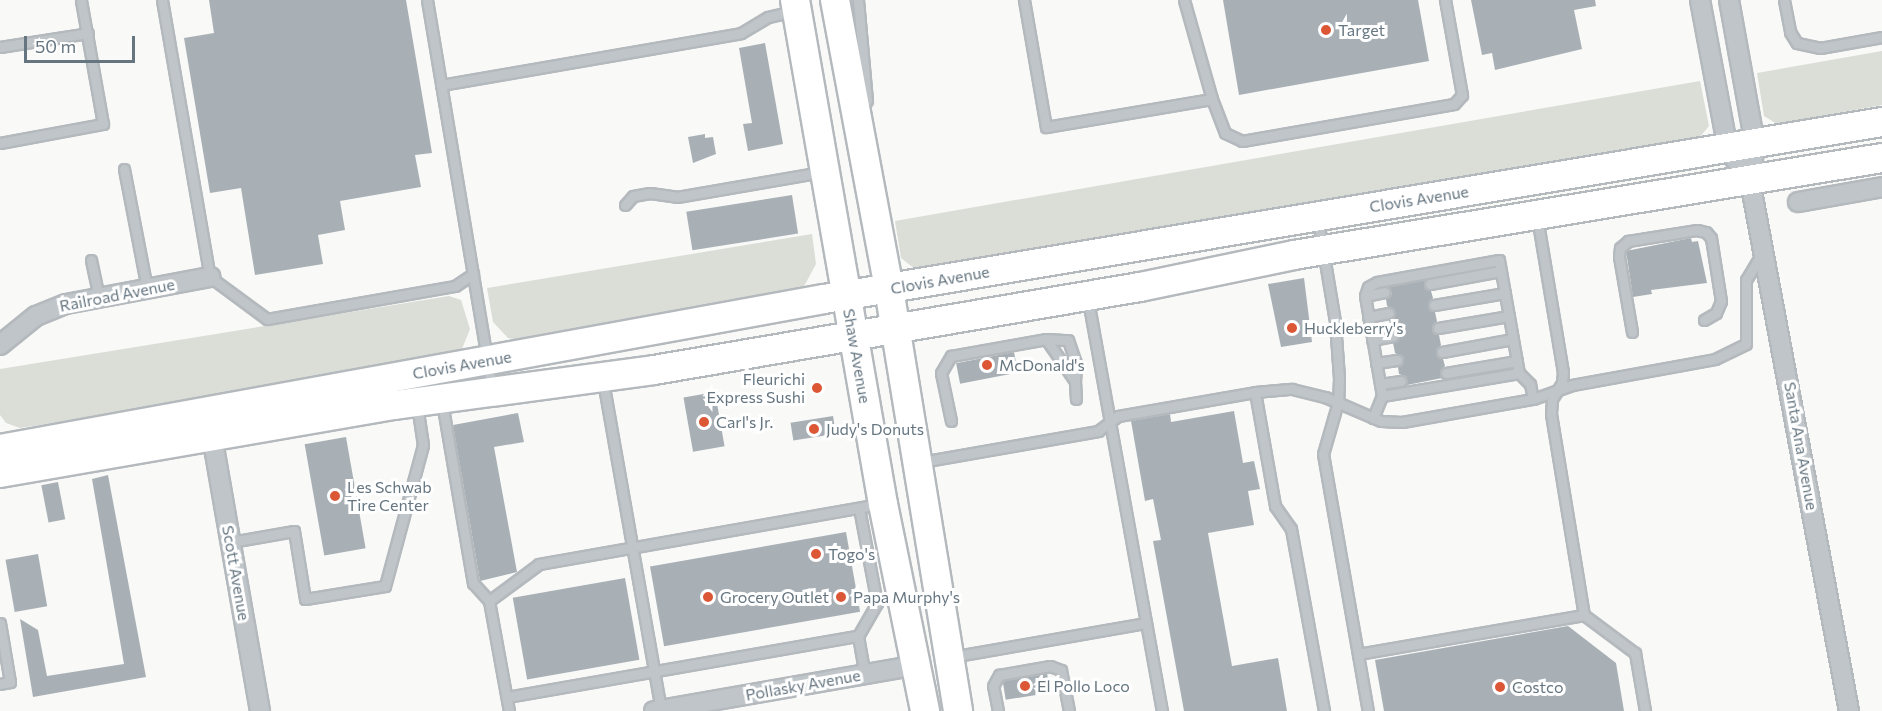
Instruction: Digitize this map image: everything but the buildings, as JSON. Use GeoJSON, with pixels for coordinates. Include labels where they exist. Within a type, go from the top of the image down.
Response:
{"type":"FeatureCollection","features":[{"type":"Feature","properties":{"kind":"main road"},"geometry":{"type":"LineString","coordinates":[[835,0],[889,289],[958,711]]}},
{"type":"Feature","properties":{"kind":"main road","name":"Shaw Avenue"},"geometry":{"type":"LineString","coordinates":[[796,5],[854,335],[871,506],[917,665],[925,711]]}},
{"type":"Feature","properties":{"kind":"main road","name":"Clovis Avenue"},"geometry":{"type":"LineString","coordinates":[[0,449],[165,417],[846,296],[1882,122]]}},
{"type":"Feature","properties":{"kind":"main road","name":"Clovis Avenue"},"geometry":{"type":"LineString","coordinates":[[0,473],[429,400],[603,377],[1088,296],[1323,250],[1882,158]]}},
{"type":"Feature","properties":{"kind":"main road"},"geometry":{"type":"LineString","coordinates":[[212,436],[225,422],[301,409],[380,380]]}},
{"type":"Feature","properties":{"kind":"main road"},"geometry":{"type":"LineString","coordinates":[[0,464],[165,417]]}},
{"type":"Feature","properties":{"kind":"main road"},"geometry":{"type":"LineString","coordinates":[[871,506],[913,563],[931,648],[936,654],[949,657]]}},
{"type":"Feature","properties":{"kind":"main road"},"geometry":{"type":"LineString","coordinates":[[917,665],[929,665],[936,672],[943,711]]}},
{"type":"Feature","properties":{"kind":"street","name":"Santa Ana Avenue"},"geometry":{"type":"LineString","coordinates":[[1700,0],[1750,181],[1849,711]]}},
{"type":"Feature","properties":{"kind":"street","name":"Santa Ana Avenue"},"geometry":{"type":"LineString","coordinates":[[1729,0],[1741,147],[1750,181]]}},
{"type":"Feature","properties":{"kind":"street"},"geometry":{"type":"LineString","coordinates":[[1797,202],[1882,187]]}},
{"type":"Feature","properties":{"kind":"street","name":"Railroad Avenue"},"geometry":{"type":"LineString","coordinates":[[0,345],[22,325],[50,309],[99,297],[210,277]]}},
{"type":"Feature","properties":{"kind":"street","name":"Scott Avenue"},"geometry":{"type":"LineString","coordinates":[[212,436],[260,711]]}},
{"type":"Feature","properties":{"kind":"street","name":"Pollasky Avenue"},"geometry":{"type":"LineString","coordinates":[[657,710],[752,703],[865,674],[917,665]]}},
{"type":"Feature","properties":{"kind":"lane"},"geometry":{"type":"LineString","coordinates":[[0,144],[103,124],[81,0]]}},
{"type":"Feature","properties":{"kind":"lane"},"geometry":{"type":"LineString","coordinates":[[162,0],[210,277],[267,319],[456,286],[473,274]]}},
{"type":"Feature","properties":{"kind":"lane"},"geometry":{"type":"LineString","coordinates":[[427,0],[492,392]]}},
{"type":"Feature","properties":{"kind":"lane"},"geometry":{"type":"LineString","coordinates":[[858,0],[879,235]]}},
{"type":"Feature","properties":{"kind":"lane"},"geometry":{"type":"LineString","coordinates":[[1024,0],[1046,127],[1212,99]]}},
{"type":"Feature","properties":{"kind":"lane"},"geometry":{"type":"LineString","coordinates":[[1184,0],[1212,99],[1225,133],[1242,141],[1454,104],[1462,95],[1445,0]]}},
{"type":"Feature","properties":{"kind":"lane"},"geometry":{"type":"LineString","coordinates":[[1784,0],[1790,32],[1797,44],[1820,48],[1882,37]]}},
{"type":"Feature","properties":{"kind":"lane"},"geometry":{"type":"LineString","coordinates":[[441,85],[741,33],[768,17],[796,5]]}},
{"type":"Feature","properties":{"kind":"lane"},"geometry":{"type":"LineString","coordinates":[[0,47],[88,33]]}},
{"type":"Feature","properties":{"kind":"lane"},"geometry":{"type":"LineString","coordinates":[[124,169],[147,289]]}},
{"type":"Feature","properties":{"kind":"lane"},"geometry":{"type":"LineString","coordinates":[[625,205],[633,196],[650,193],[677,197],[825,172]]}},
{"type":"Feature","properties":{"kind":"lane"},"geometry":{"type":"LineString","coordinates":[[1318,215],[1335,322],[1338,402],[1323,454],[1368,711]]}},
{"type":"Feature","properties":{"kind":"lane"},"geometry":{"type":"LineString","coordinates":[[1537,216],[1563,372],[1559,389],[1552,399],[1551,414],[1584,615],[1635,653],[1645,711]]}},
{"type":"Feature","properties":{"kind":"lane"},"geometry":{"type":"LineString","coordinates":[[1632,332],[1620,248],[1628,242],[1696,230],[1711,238],[1721,301],[1716,313],[1704,320]]}},
{"type":"Feature","properties":{"kind":"lane"},"geometry":{"type":"LineString","coordinates":[[918,462],[1098,431],[1118,416],[1255,392],[1292,389],[1338,402],[1373,418],[1402,422],[1533,399],[1559,389],[1715,358],[1746,344],[1746,280],[1763,251]]}},
{"type":"Feature","properties":{"kind":"lane"},"geometry":{"type":"LineString","coordinates":[[91,260],[99,297]]}},
{"type":"Feature","properties":{"kind":"lane"},"geometry":{"type":"LineString","coordinates":[[1373,418],[1382,396],[1365,296],[1368,287],[1388,280],[1500,260],[1519,373],[1530,384],[1533,399]]}},
{"type":"Feature","properties":{"kind":"lane"},"geometry":{"type":"LineString","coordinates":[[1430,284],[1501,271]]}},
{"type":"Feature","properties":{"kind":"lane"},"geometry":{"type":"LineString","coordinates":[[1365,296],[1385,292]]}},
{"type":"Feature","properties":{"kind":"lane"},"geometry":{"type":"LineString","coordinates":[[1434,305],[1505,293]]}},
{"type":"Feature","properties":{"kind":"lane"},"geometry":{"type":"LineString","coordinates":[[1088,296],[1162,711]]}},
{"type":"Feature","properties":{"kind":"lane"},"geometry":{"type":"LineString","coordinates":[[1368,317],[1389,313]]}},
{"type":"Feature","properties":{"kind":"lane"},"geometry":{"type":"LineString","coordinates":[[1438,328],[1509,316]]}},
{"type":"Feature","properties":{"kind":"lane"},"geometry":{"type":"LineString","coordinates":[[1372,340],[1393,336]]}},
{"type":"Feature","properties":{"kind":"lane"},"geometry":{"type":"LineString","coordinates":[[1046,339],[1075,381]]}},
{"type":"Feature","properties":{"kind":"lane"},"geometry":{"type":"LineString","coordinates":[[951,421],[941,373],[945,361],[951,356],[1046,339],[1068,340],[1075,356],[1076,399]]}},
{"type":"Feature","properties":{"kind":"lane"},"geometry":{"type":"LineString","coordinates":[[1442,352],[1513,339]]}},
{"type":"Feature","properties":{"kind":"lane"},"geometry":{"type":"LineString","coordinates":[[1376,363],[1397,360]]}},
{"type":"Feature","properties":{"kind":"lane"},"geometry":{"type":"LineString","coordinates":[[1446,373],[1517,361]]}},
{"type":"Feature","properties":{"kind":"lane"},"geometry":{"type":"LineString","coordinates":[[1382,396],[1519,373]]}},
{"type":"Feature","properties":{"kind":"lane"},"geometry":{"type":"LineString","coordinates":[[603,377],[654,671],[657,710]]}},
{"type":"Feature","properties":{"kind":"lane"},"geometry":{"type":"LineString","coordinates":[[1380,384],[1401,381]]}},
{"type":"Feature","properties":{"kind":"lane"},"geometry":{"type":"LineString","coordinates":[[1255,392],[1275,506],[1291,528],[1324,711]]}},
{"type":"Feature","properties":{"kind":"lane"},"geometry":{"type":"LineString","coordinates":[[231,542],[294,531],[305,599],[385,586],[423,445],[429,400]]}},
{"type":"Feature","properties":{"kind":"lane"},"geometry":{"type":"LineString","coordinates":[[429,400],[473,583],[489,601],[509,711]]}},
{"type":"Feature","properties":{"kind":"lane"},"geometry":{"type":"LineString","coordinates":[[489,601],[539,564],[871,506],[878,603],[858,636],[865,674]]}},
{"type":"Feature","properties":{"kind":"lane"},"geometry":{"type":"LineString","coordinates":[[1358,654],[1584,615]]}},
{"type":"Feature","properties":{"kind":"lane"},"geometry":{"type":"LineString","coordinates":[[0,623],[10,682],[0,684]]}},
{"type":"Feature","properties":{"kind":"lane"},"geometry":{"type":"LineString","coordinates":[[949,657],[1146,623]]}},
{"type":"Feature","properties":{"kind":"lane"},"geometry":{"type":"LineString","coordinates":[[507,697],[858,636]]}},
{"type":"Feature","properties":{"kind":"lane"},"geometry":{"type":"LineString","coordinates":[[998,711],[993,686],[999,675],[1050,666],[1061,670],[1069,711]]}},
{"type":"Feature","properties":{"kind":"shaded area"},"geometry":{"type":"Polygon","coordinates":[[[1882,51],[1882,105],[1777,124],[1764,116],[1757,73],[1882,51]]]}},
{"type":"Feature","properties":{"kind":"shaded area"},"geometry":{"type":"Polygon","coordinates":[[[1700,81],[1709,126],[1699,138],[915,269],[901,258],[895,221],[1700,81]]]}},
{"type":"Feature","properties":{"kind":"shaded area"},"geometry":{"type":"Polygon","coordinates":[[[812,234],[816,264],[802,290],[519,340],[508,338],[493,322],[487,288],[812,234]]]}},
{"type":"Feature","properties":{"kind":"shaded area"},"geometry":{"type":"Polygon","coordinates":[[[449,296],[461,300],[470,329],[462,349],[453,354],[20,428],[6,423],[0,415],[0,369],[449,296]]]}},
{"type":"Feature","properties":{"kind":"place","name":"Target"},"geometry":{"type":"Point","coordinates":[1326,30]}},
{"type":"Feature","properties":{"kind":"place","name":"Huckleberry's"},"geometry":{"type":"Point","coordinates":[1292,328]}},
{"type":"Feature","properties":{"kind":"place","name":"McDonald's"},"geometry":{"type":"Point","coordinates":[987,365]}},
{"type":"Feature","properties":{"kind":"place","name":"Fleurichi Express Sushi"},"geometry":{"type":"Point","coordinates":[817,388]}},
{"type":"Feature","properties":{"kind":"place","name":"Carl's Jr."},"geometry":{"type":"Point","coordinates":[704,422]}},
{"type":"Feature","properties":{"kind":"place","name":"Judy's Donuts"},"geometry":{"type":"Point","coordinates":[814,429]}},
{"type":"Feature","properties":{"kind":"place","name":"Les Schwab Tire Center"},"geometry":{"type":"Point","coordinates":[335,496]}},
{"type":"Feature","properties":{"kind":"place","name":"Togo's"},"geometry":{"type":"Point","coordinates":[816,554]}},
{"type":"Feature","properties":{"kind":"place","name":"Grocery Outlet"},"geometry":{"type":"Point","coordinates":[708,597]}},
{"type":"Feature","properties":{"kind":"place","name":"Papa Murphy's"},"geometry":{"type":"Point","coordinates":[841,597]}},
{"type":"Feature","properties":{"kind":"place","name":"El Pollo Loco"},"geometry":{"type":"Point","coordinates":[1025,686]}},
{"type":"Feature","properties":{"kind":"place","name":"Costco"},"geometry":{"type":"Point","coordinates":[1500,687]}}]}
